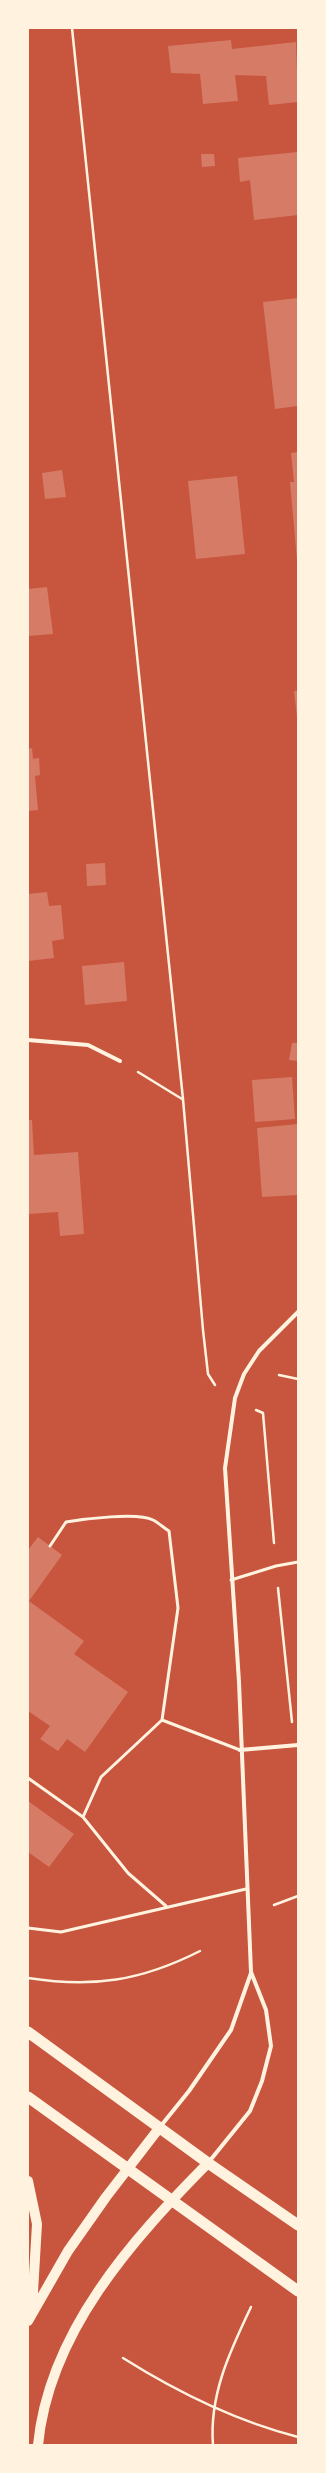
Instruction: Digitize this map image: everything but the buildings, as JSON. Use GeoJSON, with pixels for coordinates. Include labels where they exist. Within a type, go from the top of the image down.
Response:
{"type":"FeatureCollection","features":[{"type":"Feature","properties":{"kind":"highway"},"geometry":{"type":"LineString","coordinates":[[28,2032],[208,2163],[298,2225]]}},
{"type":"Feature","properties":{"kind":"highway"},"geometry":{"type":"LineString","coordinates":[[28,2098],[128,2167],[298,2291]]}},
{"type":"Feature","properties":{"kind":"main road"},"geometry":{"type":"LineString","coordinates":[[30,2316],[68,2251],[128,2167],[160,2127]]}},
{"type":"Feature","properties":{"kind":"main road"},"geometry":{"type":"LineString","coordinates":[[38,2445],[48,2398],[69,2341],[92,2300],[172,2200],[208,2163]]}},
{"type":"Feature","properties":{"kind":"main road"},"geometry":{"type":"LineString","coordinates":[[28,2181],[37,2224],[30,2316]]}},
{"type":"Feature","properties":{"kind":"street"},"geometry":{"type":"LineString","coordinates":[[28,1040],[88,1045],[120,1061]]}},
{"type":"Feature","properties":{"kind":"street"},"geometry":{"type":"LineString","coordinates":[[208,2163],[250,2111],[262,2081],[271,2046],[266,2010],[251,1972],[246,1888],[238,1682],[225,1468],[235,1398],[244,1374],[259,1351],[298,1312]]}},
{"type":"Feature","properties":{"kind":"street"},"geometry":{"type":"LineString","coordinates":[[240,1750],[298,1745]]}},
{"type":"Feature","properties":{"kind":"street"},"geometry":{"type":"LineString","coordinates":[[160,2127],[189,2090],[231,2030],[251,1972]]}},
{"type":"Feature","properties":{"kind":"lane"},"geometry":{"type":"LineString","coordinates":[[50,1546],[66,1522],[118,1517],[152,1519],[169,1531],[178,1608],[162,1720],[101,1777],[83,1817]]}},
{"type":"Feature","properties":{"kind":"lane"},"geometry":{"type":"LineString","coordinates":[[231,1580],[276,1566],[298,1562]]}},
{"type":"Feature","properties":{"kind":"lane"},"geometry":{"type":"LineString","coordinates":[[162,1720],[240,1750]]}},
{"type":"Feature","properties":{"kind":"lane"},"geometry":{"type":"LineString","coordinates":[[28,1778],[83,1817],[128,1873],[166,1906]]}},
{"type":"Feature","properties":{"kind":"lane"},"geometry":{"type":"LineString","coordinates":[[28,1928],[61,1932],[246,1888]]}},
{"type":"Feature","properties":{"kind":"path"},"geometry":{"type":"LineString","coordinates":[[72,28],[183,1099],[206,1363],[208,1374],[217,1388]]}},
{"type":"Feature","properties":{"kind":"path"},"geometry":{"type":"LineString","coordinates":[[120,1061],[183,1099]]}},
{"type":"Feature","properties":{"kind":"path"},"geometry":{"type":"LineString","coordinates":[[279,1375],[298,1379]]}},
{"type":"Feature","properties":{"kind":"path"},"geometry":{"type":"LineString","coordinates":[[274,1905],[298,1896]]}},
{"type":"Feature","properties":{"kind":"path"},"geometry":{"type":"LineString","coordinates":[[28,1978],[80,1983],[115,1981],[150,1973],[200,1951]]}},
{"type":"Feature","properties":{"kind":"path"},"geometry":{"type":"LineString","coordinates":[[213,2445],[214,2408],[224,2369],[251,2307]]}},
{"type":"Feature","properties":{"kind":"path"},"geometry":{"type":"LineString","coordinates":[[123,2358],[156,2379],[214,2408],[270,2430],[298,2437]]}}]}
